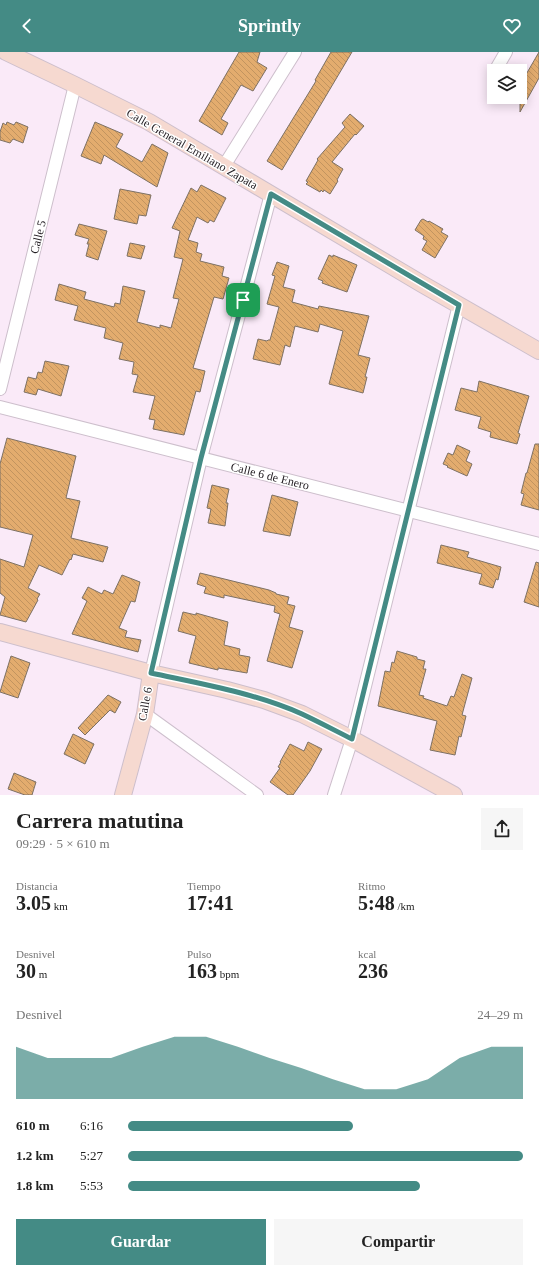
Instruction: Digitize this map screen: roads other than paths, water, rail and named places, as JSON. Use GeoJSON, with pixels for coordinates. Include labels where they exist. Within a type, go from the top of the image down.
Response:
{"type":"FeatureCollection","features":[{"type":"Feature","properties":{"kind":"street","name":"Calle General Emiliano Zapata"},"geometry":{"type":"LineString","coordinates":[[6,52],[149,122],[539,351]]}},
{"type":"Feature","properties":{"kind":"street"},"geometry":{"type":"LineString","coordinates":[[224,166],[236,144],[295,52]]}},
{"type":"Feature","properties":{"kind":"street"},"geometry":{"type":"LineString","coordinates":[[499,64],[506,52]]}},
{"type":"Feature","properties":{"kind":"street","name":"Calle 5"},"geometry":{"type":"LineString","coordinates":[[0,389],[75,85]]}},
{"type":"Feature","properties":{"kind":"street","name":"Calle 6"},"geometry":{"type":"LineString","coordinates":[[123,795],[145,714],[151,673],[201,458],[271,194]]}},
{"type":"Feature","properties":{"kind":"street"},"geometry":{"type":"LineString","coordinates":[[334,795],[352,739],[459,305]]}},
{"type":"Feature","properties":{"kind":"street","name":"Calle 6 de Enero"},"geometry":{"type":"LineString","coordinates":[[0,407],[539,544]]}},
{"type":"Feature","properties":{"kind":"street"},"geometry":{"type":"LineString","coordinates":[[0,632],[151,673],[264,700],[302,714],[352,739],[454,795]]}},
{"type":"Feature","properties":{"kind":"street"},"geometry":{"type":"LineString","coordinates":[[145,714],[257,795]]}}]}
